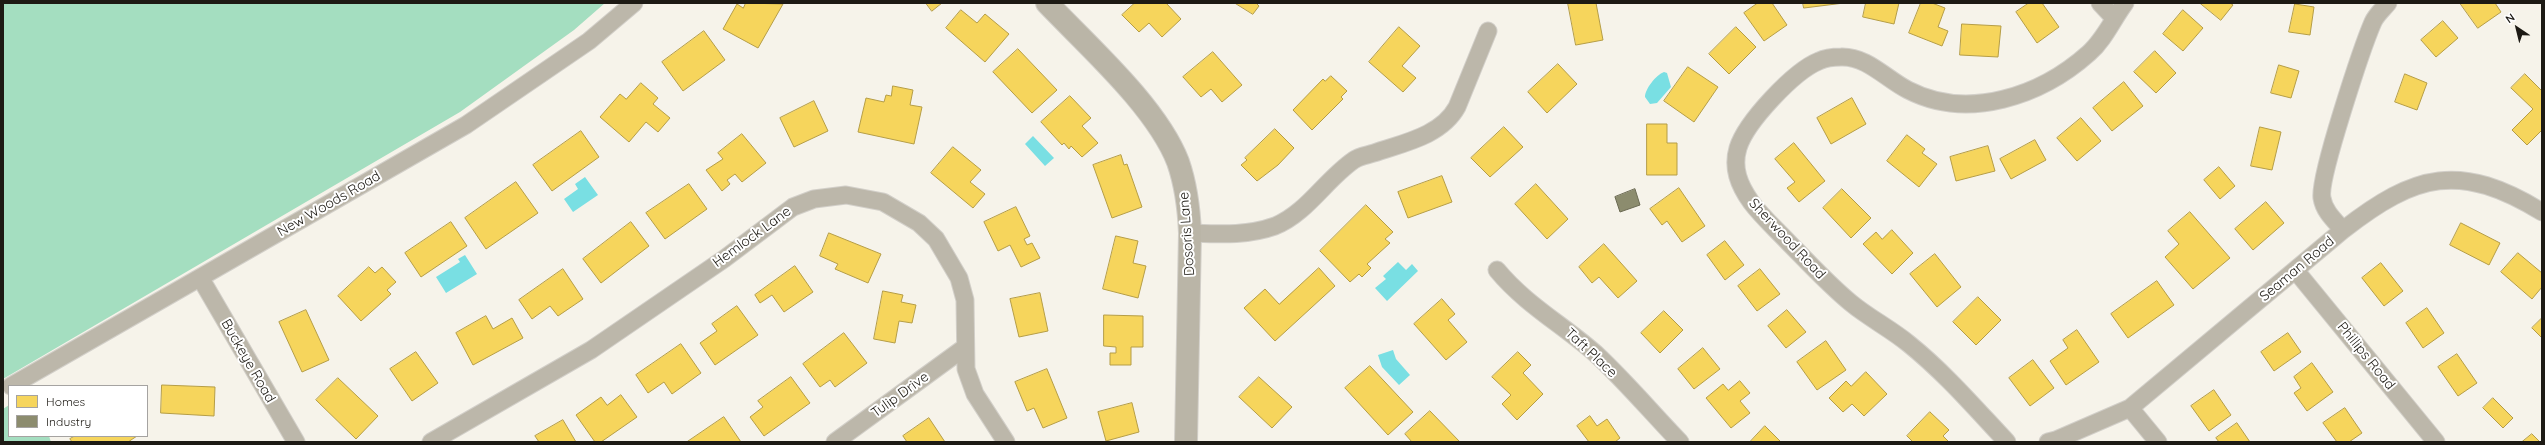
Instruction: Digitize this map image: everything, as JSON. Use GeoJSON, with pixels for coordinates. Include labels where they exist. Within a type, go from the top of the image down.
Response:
{"type":"FeatureCollection","features":[{"type":"Feature","properties":{"kind":"street","name":"New Woods Road"},"geometry":{"type":"LineString","coordinates":[[14,385],[201,279],[466,125],[589,41],[634,3]]}},
{"type":"Feature","properties":{"kind":"street","name":"Dosoris Lane"},"geometry":{"type":"LineString","coordinates":[[1047,3],[1146,108],[1163,134],[1178,162],[1188,200],[1190,234],[1186,442]]}},
{"type":"Feature","properties":{"kind":"street"},"geometry":{"type":"LineString","coordinates":[[2100,3],[2114,18]]}},
{"type":"Feature","properties":{"kind":"street","name":"Sherwood Road"},"geometry":{"type":"LineString","coordinates":[[2006,442],[1940,371],[1908,343],[1852,304],[1825,280],[1766,220],[1739,183],[1736,164],[1738,148],[1744,133],[1762,110],[1799,73],[1820,60],[1843,57],[1867,64],[1908,90],[1935,101],[1953,103],[1991,103],[2018,96],[2060,76],[2090,52],[2125,3]]}},
{"type":"Feature","properties":{"kind":"street","name":"Seaman Road"},"geometry":{"type":"LineString","coordinates":[[2048,442],[2056,440],[2130,408],[2296,271],[2343,230],[2326,210],[2321,196],[2324,180],[2336,135],[2374,21],[2388,3]]}},
{"type":"Feature","properties":{"kind":"street"},"geometry":{"type":"LineString","coordinates":[[1190,234],[1251,234],[1276,225],[1299,210],[1354,159],[1419,137],[1441,126],[1452,117],[1457,107],[1488,31]]}},
{"type":"Feature","properties":{"kind":"street"},"geometry":{"type":"LineString","coordinates":[[2343,230],[2376,204],[2398,192],[2418,185],[2455,179],[2486,185],[2519,198],[2542,212]]}},
{"type":"Feature","properties":{"kind":"street","name":"Hemlock Lane"},"geometry":{"type":"LineString","coordinates":[[431,442],[591,350],[724,259],[793,207],[814,198],[846,195],[883,202],[919,223],[936,239],[959,278],[963,292],[966,308],[964,348],[966,369],[975,394],[1006,442]]}},
{"type":"Feature","properties":{"kind":"street","name":"Taft Place"},"geometry":{"type":"LineString","coordinates":[[1497,270],[1514,290],[1556,320],[1597,355],[1680,442]]}},
{"type":"Feature","properties":{"kind":"street","name":"Phillips Road"},"geometry":{"type":"LineString","coordinates":[[2296,271],[2436,442]]}},
{"type":"Feature","properties":{"kind":"street","name":"Buckeye Road"},"geometry":{"type":"LineString","coordinates":[[201,279],[296,442]]}},
{"type":"Feature","properties":{"kind":"street","name":"Tulip Drive"},"geometry":{"type":"LineString","coordinates":[[835,442],[964,348]]}},
{"type":"Feature","properties":{"kind":"street"},"geometry":{"type":"LineString","coordinates":[[2130,408],[2158,442]]}},
{"type":"Feature","properties":{"kind":"green space"},"geometry":{"type":"Polygon","coordinates":[[[3,3],[605,3],[574,30],[460,112],[3,379],[3,3]]]}},
{"type":"Feature","properties":{"kind":"green space"},"geometry":{"type":"Polygon","coordinates":[[[8,406],[8,437],[49,437],[51,442],[3,442],[3,409],[8,406]]]}},
{"type":"Feature","properties":{"kind":"water"},"geometry":{"type":"Polygon","coordinates":[[[1664,72],[1667,73],[1671,87],[1657,103],[1650,104],[1645,97],[1645,94],[1654,79],[1664,72]]]}},
{"type":"Feature","properties":{"kind":"water"},"geometry":{"type":"Polygon","coordinates":[[[1033,136],[1054,158],[1045,166],[1025,144],[1033,136]]]}},
{"type":"Feature","properties":{"kind":"water"},"geometry":{"type":"Polygon","coordinates":[[[585,177],[598,195],[573,212],[564,199],[578,189],[575,184],[585,177]]]}},
{"type":"Feature","properties":{"kind":"water"},"geometry":{"type":"Polygon","coordinates":[[[465,255],[477,274],[446,293],[436,277],[460,262],[458,259],[465,255]]]}},
{"type":"Feature","properties":{"kind":"water"},"geometry":{"type":"Polygon","coordinates":[[[1398,262],[1406,270],[1412,264],[1418,271],[1387,301],[1375,288],[1386,279],[1383,276],[1398,262]]]}},
{"type":"Feature","properties":{"kind":"water"},"geometry":{"type":"Polygon","coordinates":[[[1393,350],[1396,359],[1410,375],[1399,385],[1382,367],[1378,355],[1393,350]]]}},
{"type":"Feature","properties":{"kind":"building: Homes"},"geometry":{"type":"Polygon","coordinates":[[[746,3],[783,4],[758,48],[723,29],[737,4],[743,8],[746,3]]]}},
{"type":"Feature","properties":{"kind":"building: Homes"},"geometry":{"type":"Polygon","coordinates":[[[926,3],[942,3],[932,11],[926,3]]]}},
{"type":"Feature","properties":{"kind":"building: Homes"},"geometry":{"type":"Polygon","coordinates":[[[1135,3],[1166,3],[1181,19],[1162,37],[1149,23],[1139,32],[1122,15],[1135,3]]]}},
{"type":"Feature","properties":{"kind":"building: Homes"},"geometry":{"type":"Polygon","coordinates":[[[1235,3],[1256,3],[1259,6],[1253,14],[1235,3]]]}},
{"type":"Feature","properties":{"kind":"building: Homes"},"geometry":{"type":"Polygon","coordinates":[[[1568,3],[1596,3],[1603,40],[1576,45],[1568,3]]]}},
{"type":"Feature","properties":{"kind":"building: Homes"},"geometry":{"type":"Polygon","coordinates":[[[1758,3],[1772,3],[1787,25],[1764,41],[1744,13],[1758,3]]]}},
{"type":"Feature","properties":{"kind":"building: Homes"},"geometry":{"type":"Polygon","coordinates":[[[1803,3],[1844,3],[1804,8],[1803,3]]]}},
{"type":"Feature","properties":{"kind":"building: Homes"},"geometry":{"type":"Polygon","coordinates":[[[1866,3],[1899,3],[1894,24],[1863,17],[1866,3]]]}},
{"type":"Feature","properties":{"kind":"building: Homes"},"geometry":{"type":"Polygon","coordinates":[[[1921,3],[1932,3],[1945,8],[1938,27],[1948,31],[1942,46],[1909,33],[1921,3]]]}},
{"type":"Feature","properties":{"kind":"building: Homes"},"geometry":{"type":"Polygon","coordinates":[[[2029,3],[2042,3],[2059,27],[2037,43],[2016,12],[2029,3]]]}},
{"type":"Feature","properties":{"kind":"building: Homes"},"geometry":{"type":"Polygon","coordinates":[[[2200,3],[2230,3],[2233,5],[2221,20],[2200,3]]]}},
{"type":"Feature","properties":{"kind":"building: Homes"},"geometry":{"type":"Polygon","coordinates":[[[2460,3],[2495,3],[2501,12],[2478,28],[2460,3]]]}},
{"type":"Feature","properties":{"kind":"building: Homes"},"geometry":{"type":"Polygon","coordinates":[[[2295,4],[2314,7],[2310,35],[2289,32],[2295,4]]]}},
{"type":"Feature","properties":{"kind":"building: Homes"},"geometry":{"type":"Polygon","coordinates":[[[961,10],[977,23],[985,14],[1009,34],[985,62],[946,28],[961,10]]]}},
{"type":"Feature","properties":{"kind":"building: Homes"},"geometry":{"type":"Polygon","coordinates":[[[2183,10],[2203,28],[2183,51],[2163,34],[2183,10]]]}},
{"type":"Feature","properties":{"kind":"building: Homes"},"geometry":{"type":"Polygon","coordinates":[[[2443,21],[2458,38],[2436,57],[2421,40],[2443,21]]]}},
{"type":"Feature","properties":{"kind":"building: Homes"},"geometry":{"type":"Polygon","coordinates":[[[1962,24],[2001,26],[1998,57],[1960,55],[1962,24]]]}},
{"type":"Feature","properties":{"kind":"building: Homes"},"geometry":{"type":"Polygon","coordinates":[[[1399,27],[1420,46],[1402,66],[1416,78],[1403,92],[1369,62],[1399,27]]]}},
{"type":"Feature","properties":{"kind":"building: Homes"},"geometry":{"type":"Polygon","coordinates":[[[1736,27],[1756,47],[1729,74],[1709,54],[1736,27]]]}},
{"type":"Feature","properties":{"kind":"building: Homes"},"geometry":{"type":"Polygon","coordinates":[[[704,31],[725,60],[683,91],[662,62],[704,31]]]}},
{"type":"Feature","properties":{"kind":"building: Homes"},"geometry":{"type":"Polygon","coordinates":[[[1018,49],[1057,90],[1032,113],[993,72],[1018,49]]]}},
{"type":"Feature","properties":{"kind":"building: Homes"},"geometry":{"type":"Polygon","coordinates":[[[2155,51],[2176,73],[2156,93],[2134,72],[2155,51]]]}},
{"type":"Feature","properties":{"kind":"building: Homes"},"geometry":{"type":"Polygon","coordinates":[[[1213,52],[1242,85],[1222,102],[1211,89],[1201,97],[1183,77],[1213,52]]]}},
{"type":"Feature","properties":{"kind":"building: Homes"},"geometry":{"type":"Polygon","coordinates":[[[1558,64],[1577,84],[1547,113],[1528,92],[1558,64]]]}},
{"type":"Feature","properties":{"kind":"building: Homes"},"geometry":{"type":"Polygon","coordinates":[[[2279,65],[2299,71],[2291,98],[2271,93],[2279,65]]]}},
{"type":"Feature","properties":{"kind":"building: Homes"},"geometry":{"type":"Polygon","coordinates":[[[1688,67],[1718,87],[1694,122],[1664,101],[1688,67]]]}},
{"type":"Feature","properties":{"kind":"building: Homes"},"geometry":{"type":"Polygon","coordinates":[[[2405,74],[2427,83],[2417,110],[2395,102],[2405,74]]]}},
{"type":"Feature","properties":{"kind":"building: Homes"},"geometry":{"type":"Polygon","coordinates":[[[2525,74],[2542,91],[2542,130],[2527,145],[2512,130],[2533,109],[2511,88],[2525,74]]]}},
{"type":"Feature","properties":{"kind":"building: Homes"},"geometry":{"type":"Polygon","coordinates":[[[1331,76],[1347,91],[1341,97],[1343,99],[1312,130],[1293,110],[1323,79],[1325,81],[1331,76]]]}},
{"type":"Feature","properties":{"kind":"building: Homes"},"geometry":{"type":"Polygon","coordinates":[[[2124,82],[2143,106],[2112,131],[2093,108],[2124,82]]]}},
{"type":"Feature","properties":{"kind":"building: Homes"},"geometry":{"type":"Polygon","coordinates":[[[641,83],[658,98],[653,104],[670,118],[658,132],[646,122],[629,142],[600,117],[620,94],[626,99],[641,83]]]}},
{"type":"Feature","properties":{"kind":"building: Homes"},"geometry":{"type":"Polygon","coordinates":[[[893,86],[913,90],[910,105],[922,107],[914,144],[858,132],[866,98],[884,102],[886,95],[891,96],[893,86]]]}},
{"type":"Feature","properties":{"kind":"building: Homes"},"geometry":{"type":"Polygon","coordinates":[[[1070,96],[1091,118],[1082,126],[1098,143],[1082,157],[1071,146],[1069,149],[1064,143],[1062,145],[1041,122],[1070,96]]]}},
{"type":"Feature","properties":{"kind":"building: Homes"},"geometry":{"type":"Polygon","coordinates":[[[1852,98],[1866,124],[1831,144],[1817,118],[1852,98]]]}},
{"type":"Feature","properties":{"kind":"building: Homes"},"geometry":{"type":"Polygon","coordinates":[[[814,101],[828,131],[794,147],[780,118],[814,101]]]}},
{"type":"Feature","properties":{"kind":"building: Homes"},"geometry":{"type":"Polygon","coordinates":[[[2081,118],[2101,141],[2077,161],[2057,138],[2081,118]]]}},
{"type":"Feature","properties":{"kind":"building: Homes"},"geometry":{"type":"Polygon","coordinates":[[[1647,124],[1667,124],[1667,143],[1677,143],[1677,175],[1647,175],[1647,124]]]}},
{"type":"Feature","properties":{"kind":"building: Homes"},"geometry":{"type":"Polygon","coordinates":[[[1504,127],[1523,147],[1490,177],[1471,158],[1504,127]]]}},
{"type":"Feature","properties":{"kind":"building: Homes"},"geometry":{"type":"Polygon","coordinates":[[[2260,127],[2281,132],[2272,170],[2251,166],[2260,127]]]}},
{"type":"Feature","properties":{"kind":"building: Homes"},"geometry":{"type":"Polygon","coordinates":[[[1275,129],[1294,148],[1278,165],[1257,181],[1241,165],[1247,160],[1245,158],[1275,129]]]}},
{"type":"Feature","properties":{"kind":"building: Homes"},"geometry":{"type":"Polygon","coordinates":[[[581,131],[599,157],[552,191],[533,165],[581,131]]]}},
{"type":"Feature","properties":{"kind":"building: Homes"},"geometry":{"type":"Polygon","coordinates":[[[742,134],[766,163],[742,182],[735,174],[727,180],[730,184],[722,191],[706,170],[723,159],[718,153],[742,134]]]}},
{"type":"Feature","properties":{"kind":"building: Homes"},"geometry":{"type":"Polygon","coordinates":[[[1907,135],[1925,149],[1922,153],[1937,164],[1919,187],[1887,161],[1907,135]]]}},
{"type":"Feature","properties":{"kind":"building: Homes"},"geometry":{"type":"Polygon","coordinates":[[[2035,140],[2046,160],[2011,179],[2000,159],[2035,140]]]}},
{"type":"Feature","properties":{"kind":"building: Homes"},"geometry":{"type":"Polygon","coordinates":[[[1794,143],[1825,181],[1799,202],[1787,188],[1795,182],[1775,159],[1794,143]]]}},
{"type":"Feature","properties":{"kind":"building: Homes"},"geometry":{"type":"Polygon","coordinates":[[[1988,146],[1995,171],[1956,181],[1950,157],[1988,146]]]}},
{"type":"Feature","properties":{"kind":"building: Homes"},"geometry":{"type":"Polygon","coordinates":[[[953,147],[981,170],[970,182],[985,194],[973,208],[931,173],[953,147]]]}},
{"type":"Feature","properties":{"kind":"building: Homes"},"geometry":{"type":"Polygon","coordinates":[[[1121,155],[1124,165],[1127,164],[1142,207],[1112,218],[1093,165],[1121,155]]]}},
{"type":"Feature","properties":{"kind":"building: Homes"},"geometry":{"type":"Polygon","coordinates":[[[2219,167],[2235,186],[2220,199],[2204,180],[2219,167]]]}},
{"type":"Feature","properties":{"kind":"building: Homes"},"geometry":{"type":"Polygon","coordinates":[[[1442,176],[1452,202],[1408,218],[1398,192],[1442,176]]]}},
{"type":"Feature","properties":{"kind":"building: Homes"},"geometry":{"type":"Polygon","coordinates":[[[516,182],[538,213],[486,249],[465,218],[516,182]]]}},
{"type":"Feature","properties":{"kind":"building: Homes"},"geometry":{"type":"Polygon","coordinates":[[[689,184],[707,209],[665,239],[646,213],[689,184]]]}},
{"type":"Feature","properties":{"kind":"building: Homes"},"geometry":{"type":"Polygon","coordinates":[[[1536,184],[1568,219],[1547,239],[1515,204],[1536,184]]]}},
{"type":"Feature","properties":{"kind":"building: Homes"},"geometry":{"type":"Polygon","coordinates":[[[1679,188],[1705,226],[1682,242],[1667,221],[1662,225],[1650,209],[1679,188]]]}},
{"type":"Feature","properties":{"kind":"building: Homes"},"geometry":{"type":"Polygon","coordinates":[[[1842,189],[1871,218],[1851,238],[1823,208],[1842,189]]]}},
{"type":"Feature","properties":{"kind":"building: Homes"},"geometry":{"type":"Polygon","coordinates":[[[2266,202],[2284,223],[2253,250],[2235,229],[2266,202]]]}},
{"type":"Feature","properties":{"kind":"building: Homes"},"geometry":{"type":"Polygon","coordinates":[[[1366,205],[1393,232],[1385,239],[1390,243],[1367,264],[1371,268],[1362,277],[1359,274],[1350,282],[1320,251],[1366,205]]]}},
{"type":"Feature","properties":{"kind":"building: Homes"},"geometry":{"type":"Polygon","coordinates":[[[1016,207],[1030,236],[1024,239],[1027,245],[1032,243],[1040,258],[1021,267],[1010,245],[998,251],[984,222],[1016,207]]]}},
{"type":"Feature","properties":{"kind":"building: Homes"},"geometry":{"type":"Polygon","coordinates":[[[2190,212],[2230,258],[2193,289],[2165,257],[2179,244],[2168,231],[2190,212]]]}},
{"type":"Feature","properties":{"kind":"building: Homes"},"geometry":{"type":"Polygon","coordinates":[[[451,222],[467,246],[421,277],[405,253],[451,222]]]}},
{"type":"Feature","properties":{"kind":"building: Homes"},"geometry":{"type":"Polygon","coordinates":[[[631,222],[649,246],[601,283],[583,259],[631,222]]]}},
{"type":"Feature","properties":{"kind":"building: Homes"},"geometry":{"type":"Polygon","coordinates":[[[2461,223],[2500,243],[2489,265],[2450,245],[2461,223]]]}},
{"type":"Feature","properties":{"kind":"building: Homes"},"geometry":{"type":"Polygon","coordinates":[[[1892,230],[1913,253],[1892,274],[1863,244],[1876,232],[1882,239],[1892,230]]]}},
{"type":"Feature","properties":{"kind":"building: Homes"},"geometry":{"type":"Polygon","coordinates":[[[829,233],[881,254],[868,283],[835,269],[838,264],[820,256],[829,233]]]}},
{"type":"Feature","properties":{"kind":"building: Homes"},"geometry":{"type":"Polygon","coordinates":[[[1116,236],[1138,241],[1133,263],[1146,266],[1138,298],[1103,289],[1116,236]]]}},
{"type":"Feature","properties":{"kind":"building: Homes"},"geometry":{"type":"Polygon","coordinates":[[[1725,241],[1744,265],[1725,280],[1707,255],[1725,241]]]}},
{"type":"Feature","properties":{"kind":"building: Homes"},"geometry":{"type":"Polygon","coordinates":[[[1604,244],[1637,281],[1618,298],[1599,277],[1592,283],[1579,267],[1604,244]]]}},
{"type":"Feature","properties":{"kind":"building: Homes"},"geometry":{"type":"Polygon","coordinates":[[[2518,253],[2542,273],[2542,287],[2532,299],[2501,272],[2518,253]]]}},
{"type":"Feature","properties":{"kind":"building: Homes"},"geometry":{"type":"Polygon","coordinates":[[[1935,254],[1961,287],[1937,307],[1910,274],[1935,254]]]}},
{"type":"Feature","properties":{"kind":"building: Homes"},"geometry":{"type":"Polygon","coordinates":[[[2381,263],[2403,291],[2384,306],[2362,278],[2381,263]]]}},
{"type":"Feature","properties":{"kind":"building: Homes"},"geometry":{"type":"Polygon","coordinates":[[[795,266],[813,292],[784,312],[772,295],[760,303],[755,295],[795,266]]]}},
{"type":"Feature","properties":{"kind":"building: Homes"},"geometry":{"type":"Polygon","coordinates":[[[369,267],[375,273],[382,267],[396,282],[387,290],[391,294],[361,321],[338,296],[369,267]]]}},
{"type":"Feature","properties":{"kind":"building: Homes"},"geometry":{"type":"Polygon","coordinates":[[[1319,268],[1335,286],[1275,341],[1244,308],[1265,289],[1279,304],[1319,268]]]}},
{"type":"Feature","properties":{"kind":"building: Homes"},"geometry":{"type":"Polygon","coordinates":[[[563,269],[583,299],[558,316],[550,306],[532,319],[519,300],[563,269]]]}},
{"type":"Feature","properties":{"kind":"building: Homes"},"geometry":{"type":"Polygon","coordinates":[[[1760,269],[1780,294],[1757,311],[1738,286],[1760,269]]]}},
{"type":"Feature","properties":{"kind":"building: Homes"},"geometry":{"type":"Polygon","coordinates":[[[2157,281],[2174,305],[2128,338],[2111,314],[2157,281]]]}},
{"type":"Feature","properties":{"kind":"building: Homes"},"geometry":{"type":"Polygon","coordinates":[[[883,291],[903,295],[901,302],[916,305],[912,323],[899,321],[895,343],[874,339],[883,291]]]}},
{"type":"Feature","properties":{"kind":"building: Homes"},"geometry":{"type":"Polygon","coordinates":[[[1040,293],[1048,331],[1019,337],[1010,299],[1040,293]]]}},
{"type":"Feature","properties":{"kind":"building: Homes"},"geometry":{"type":"Polygon","coordinates":[[[1978,297],[2001,320],[1976,345],[1953,322],[1978,297]]]}},
{"type":"Feature","properties":{"kind":"building: Homes"},"geometry":{"type":"Polygon","coordinates":[[[1442,299],[1455,314],[1448,320],[1467,342],[1446,360],[1414,324],[1442,299]]]}},
{"type":"Feature","properties":{"kind":"building: Homes"},"geometry":{"type":"Polygon","coordinates":[[[737,306],[758,335],[715,365],[700,343],[717,331],[712,324],[737,306]]]}},
{"type":"Feature","properties":{"kind":"building: Homes"},"geometry":{"type":"Polygon","coordinates":[[[2427,308],[2444,333],[2423,348],[2406,323],[2427,308]]]}},
{"type":"Feature","properties":{"kind":"building: Homes"},"geometry":{"type":"Polygon","coordinates":[[[306,310],[329,360],[302,372],[279,322],[306,310]]]}},
{"type":"Feature","properties":{"kind":"building: Homes"},"geometry":{"type":"Polygon","coordinates":[[[1787,310],[1806,332],[1786,348],[1768,326],[1787,310]]]}},
{"type":"Feature","properties":{"kind":"building: Homes"},"geometry":{"type":"Polygon","coordinates":[[[1664,311],[1683,330],[1660,353],[1641,333],[1664,311]]]}},
{"type":"Feature","properties":{"kind":"building: Homes"},"geometry":{"type":"Polygon","coordinates":[[[1104,315],[1143,316],[1143,347],[1131,347],[1131,365],[1110,365],[1110,353],[1116,353],[1116,347],[1104,346],[1104,315]]]}},
{"type":"Feature","properties":{"kind":"building: Homes"},"geometry":{"type":"Polygon","coordinates":[[[486,316],[493,329],[512,318],[523,338],[473,365],[456,333],[486,316]]]}},
{"type":"Feature","properties":{"kind":"building: Homes"},"geometry":{"type":"Polygon","coordinates":[[[2542,318],[2542,338],[2532,328],[2542,318]]]}},
{"type":"Feature","properties":{"kind":"building: Homes"},"geometry":{"type":"Polygon","coordinates":[[[2077,330],[2099,362],[2066,385],[2050,361],[2068,348],[2063,340],[2077,330]]]}},
{"type":"Feature","properties":{"kind":"building: Homes"},"geometry":{"type":"Polygon","coordinates":[[[844,333],[867,363],[835,387],[830,380],[820,387],[803,364],[844,333]]]}},
{"type":"Feature","properties":{"kind":"building: Homes"},"geometry":{"type":"Polygon","coordinates":[[[2288,333],[2301,352],[2274,371],[2261,352],[2288,333]]]}},
{"type":"Feature","properties":{"kind":"building: Homes"},"geometry":{"type":"Polygon","coordinates":[[[1826,341],[1846,370],[1817,390],[1797,362],[1826,341]]]}},
{"type":"Feature","properties":{"kind":"building: Homes"},"geometry":{"type":"Polygon","coordinates":[[[681,344],[701,373],[672,394],[664,382],[648,393],[636,375],[681,344]]]}},
{"type":"Feature","properties":{"kind":"building: Homes"},"geometry":{"type":"Polygon","coordinates":[[[1703,348],[1720,369],[1694,389],[1678,369],[1703,348]]]}},
{"type":"Feature","properties":{"kind":"building: Homes"},"geometry":{"type":"Polygon","coordinates":[[[416,352],[438,383],[412,401],[390,369],[416,352]]]}},
{"type":"Feature","properties":{"kind":"building: Homes"},"geometry":{"type":"Polygon","coordinates":[[[1518,352],[1531,365],[1523,373],[1543,394],[1517,420],[1502,404],[1511,395],[1492,377],[1518,352]]]}},
{"type":"Feature","properties":{"kind":"building: Homes"},"geometry":{"type":"Polygon","coordinates":[[[2457,354],[2477,383],[2458,396],[2438,367],[2457,354]]]}},
{"type":"Feature","properties":{"kind":"building: Homes"},"geometry":{"type":"Polygon","coordinates":[[[2033,360],[2054,388],[2030,406],[2009,378],[2033,360]]]}},
{"type":"Feature","properties":{"kind":"building: Homes"},"geometry":{"type":"Polygon","coordinates":[[[2312,363],[2333,392],[2307,411],[2294,393],[2301,388],[2294,377],[2312,363]]]}},
{"type":"Feature","properties":{"kind":"building: Homes"},"geometry":{"type":"Polygon","coordinates":[[[1370,366],[1413,412],[1388,435],[1345,388],[1370,366]]]}},
{"type":"Feature","properties":{"kind":"building: Homes"},"geometry":{"type":"Polygon","coordinates":[[[1047,369],[1067,418],[1043,428],[1034,408],[1027,411],[1015,382],[1047,369]]]}},
{"type":"Feature","properties":{"kind":"building: Homes"},"geometry":{"type":"Polygon","coordinates":[[[1866,372],[1887,394],[1864,416],[1852,404],[1843,412],[1829,398],[1846,381],[1851,386],[1866,372]]]}},
{"type":"Feature","properties":{"kind":"building: Homes"},"geometry":{"type":"Polygon","coordinates":[[[791,377],[810,403],[764,436],[750,417],[763,407],[758,401],[791,377]]]}},
{"type":"Feature","properties":{"kind":"building: Homes"},"geometry":{"type":"Polygon","coordinates":[[[1259,377],[1292,407],[1272,428],[1239,397],[1259,377]]]}},
{"type":"Feature","properties":{"kind":"building: Homes"},"geometry":{"type":"Polygon","coordinates":[[[338,378],[378,416],[356,439],[316,400],[338,378]]]}},
{"type":"Feature","properties":{"kind":"building: Homes"},"geometry":{"type":"Polygon","coordinates":[[[1740,381],[1750,393],[1740,401],[1750,413],[1731,428],[1706,398],[1723,384],[1728,390],[1740,381]]]}},
{"type":"Feature","properties":{"kind":"building: Homes"},"geometry":{"type":"Polygon","coordinates":[[[162,385],[215,387],[214,416],[161,413],[162,385]]]}},
{"type":"Feature","properties":{"kind":"building: Homes"},"geometry":{"type":"Polygon","coordinates":[[[2214,390],[2231,415],[2209,431],[2191,406],[2214,390]]]}},
{"type":"Feature","properties":{"kind":"building: Homes"},"geometry":{"type":"Polygon","coordinates":[[[621,395],[637,417],[601,442],[595,442],[576,415],[601,397],[607,405],[621,395]]]}},
{"type":"Feature","properties":{"kind":"building: Homes"},"geometry":{"type":"Polygon","coordinates":[[[2493,398],[2513,418],[2503,428],[2483,408],[2493,398]]]}},
{"type":"Feature","properties":{"kind":"building: Homes"},"geometry":{"type":"Polygon","coordinates":[[[1132,403],[1139,432],[1106,441],[1098,412],[1132,403]]]}},
{"type":"Feature","properties":{"kind":"building: Homes"},"geometry":{"type":"Polygon","coordinates":[[[2345,408],[2362,433],[2349,442],[2337,442],[2323,423],[2345,408]]]}},
{"type":"Feature","properties":{"kind":"building: Homes"},"geometry":{"type":"Polygon","coordinates":[[[1430,411],[1460,442],[1412,442],[1405,434],[1430,411]]]}},
{"type":"Feature","properties":{"kind":"building: Homes"},"geometry":{"type":"Polygon","coordinates":[[[1930,412],[1949,430],[1943,436],[1949,442],[1913,442],[1907,436],[1930,412]]]}},
{"type":"Feature","properties":{"kind":"building: Homes"},"geometry":{"type":"Polygon","coordinates":[[[1590,416],[1597,426],[1607,419],[1620,438],[1615,442],[1589,442],[1577,426],[1590,416]]]}},
{"type":"Feature","properties":{"kind":"building: Homes"},"geometry":{"type":"Polygon","coordinates":[[[724,417],[741,442],[687,442],[724,417]]]}},
{"type":"Feature","properties":{"kind":"building: Homes"},"geometry":{"type":"Polygon","coordinates":[[[929,418],[945,442],[907,442],[903,436],[929,418]]]}},
{"type":"Feature","properties":{"kind":"building: Homes"},"geometry":{"type":"Polygon","coordinates":[[[563,420],[576,442],[539,442],[535,436],[563,420]]]}},
{"type":"Feature","properties":{"kind":"building: Homes"},"geometry":{"type":"Polygon","coordinates":[[[2237,423],[2250,442],[2219,442],[2216,438],[2237,423]]]}},
{"type":"Feature","properties":{"kind":"building: Homes"},"geometry":{"type":"Polygon","coordinates":[[[1765,426],[1781,442],[1750,442],[1765,426]]]}},
{"type":"Feature","properties":{"kind":"building: Homes"},"geometry":{"type":"Polygon","coordinates":[[[2532,434],[2540,442],[2522,442],[2532,434]]]}},
{"type":"Feature","properties":{"kind":"building: Homes"},"geometry":{"type":"Polygon","coordinates":[[[73,437],[136,437],[128,442],[72,442],[70,439],[73,437]]]}},
{"type":"Feature","properties":{"kind":"building: Industry"},"geometry":{"type":"Polygon","coordinates":[[[1635,189],[1640,205],[1620,212],[1615,197],[1635,189]]]}}]}
